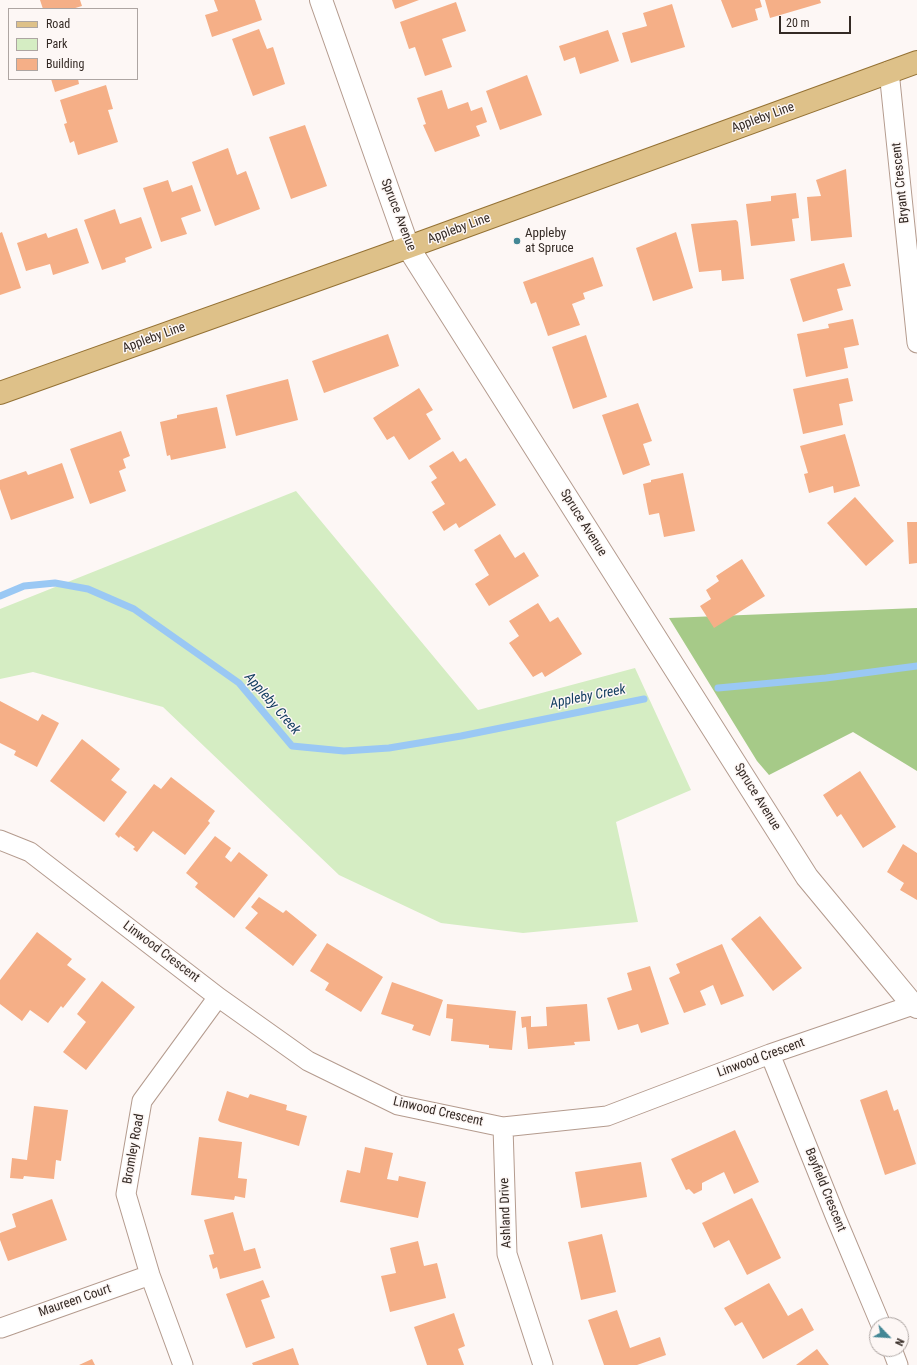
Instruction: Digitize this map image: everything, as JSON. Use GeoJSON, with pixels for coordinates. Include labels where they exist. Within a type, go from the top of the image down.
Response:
{"type":"FeatureCollection","features":[{"type":"Feature","properties":{"kind":"main road","name":"Appleby Line"},"geometry":{"type":"LineString","coordinates":[[0,393],[917,62]]}},
{"type":"Feature","properties":{"kind":"street","name":"Spruce Avenue"},"geometry":{"type":"LineString","coordinates":[[321,0],[408,247],[807,877],[915,1006]]}},
{"type":"Feature","properties":{"kind":"street","name":"Bryant Crescent"},"geometry":{"type":"LineString","coordinates":[[889,72],[917,343]]}},
{"type":"Feature","properties":{"kind":"street","name":"Linwood Crescent"},"geometry":{"type":"LineString","coordinates":[[0,840],[30,852],[218,997],[308,1061],[398,1105],[503,1127],[607,1116],[770,1054],[915,1006]]}},
{"type":"Feature","properties":{"kind":"street","name":"Bromley Road"},"geometry":{"type":"LineString","coordinates":[[183,1365],[150,1275],[126,1194],[142,1101],[218,997]]}},
{"type":"Feature","properties":{"kind":"street","name":"Bayfield Crescent"},"geometry":{"type":"LineString","coordinates":[[770,1054],[878,1317]]}},
{"type":"Feature","properties":{"kind":"street","name":"Ashland Drive"},"geometry":{"type":"LineString","coordinates":[[503,1127],[507,1254],[543,1365]]}},
{"type":"Feature","properties":{"kind":"street","name":"Maureen Court"},"geometry":{"type":"LineString","coordinates":[[1,1328],[150,1275]]}},
{"type":"Feature","properties":{"kind":"green space"},"geometry":{"type":"Polygon","coordinates":[[[296,491],[478,710],[635,668],[691,790],[616,822],[638,922],[523,933],[441,923],[339,875],[163,707],[33,672],[0,679],[0,609],[296,491]]]}},
{"type":"Feature","properties":{"kind":"green space"},"geometry":{"type":"Polygon","coordinates":[[[917,608],[917,771],[853,732],[769,775],[757,761],[669,618],[917,608]]]}},
{"type":"Feature","properties":{"kind":"building"},"geometry":{"type":"Polygon","coordinates":[[[40,0],[80,0],[82,6],[75,8],[43,8],[40,0]]]}},
{"type":"Feature","properties":{"kind":"building"},"geometry":{"type":"Polygon","coordinates":[[[214,0],[255,0],[262,20],[212,37],[205,15],[218,11],[214,0]]]}},
{"type":"Feature","properties":{"kind":"building"},"geometry":{"type":"Polygon","coordinates":[[[392,0],[419,0],[395,9],[392,0]]]}},
{"type":"Feature","properties":{"kind":"building"},"geometry":{"type":"Polygon","coordinates":[[[721,0],[760,0],[762,7],[755,9],[758,20],[732,28],[721,0]]]}},
{"type":"Feature","properties":{"kind":"building"},"geometry":{"type":"Polygon","coordinates":[[[765,0],[820,0],[821,3],[770,18],[765,0]]]}},
{"type":"Feature","properties":{"kind":"building"},"geometry":{"type":"Polygon","coordinates":[[[456,2],[466,31],[442,39],[452,67],[425,76],[415,47],[409,49],[400,22],[456,2]]]}},
{"type":"Feature","properties":{"kind":"building"},"geometry":{"type":"Polygon","coordinates":[[[672,4],[685,47],[631,63],[622,33],[647,26],[643,13],[672,4]]]}},
{"type":"Feature","properties":{"kind":"building"},"geometry":{"type":"Polygon","coordinates":[[[259,29],[267,49],[273,47],[285,84],[253,96],[232,39],[259,29]]]}},
{"type":"Feature","properties":{"kind":"building"},"geometry":{"type":"Polygon","coordinates":[[[608,30],[619,61],[580,74],[575,57],[564,61],[559,46],[608,30]]]}},
{"type":"Feature","properties":{"kind":"building"},"geometry":{"type":"Polygon","coordinates":[[[527,75],[542,115],[500,130],[486,91],[527,75]]]}},
{"type":"Feature","properties":{"kind":"building"},"geometry":{"type":"Polygon","coordinates":[[[51,80],[78,80],[79,84],[55,92],[51,80]]]}},
{"type":"Feature","properties":{"kind":"building"},"geometry":{"type":"Polygon","coordinates":[[[106,85],[113,109],[108,110],[118,142],[78,155],[74,141],[70,143],[64,124],[67,123],[60,100],[106,85]]]}},
{"type":"Feature","properties":{"kind":"building"},"geometry":{"type":"Polygon","coordinates":[[[442,90],[448,109],[468,102],[471,111],[482,107],[487,122],[476,126],[480,136],[435,152],[423,125],[426,124],[417,98],[442,90]]]}},
{"type":"Feature","properties":{"kind":"building"},"geometry":{"type":"Polygon","coordinates":[[[305,125],[327,186],[291,199],[269,137],[305,125]]]}},
{"type":"Feature","properties":{"kind":"building"},"geometry":{"type":"Polygon","coordinates":[[[228,148],[237,175],[246,171],[260,209],[215,226],[192,162],[228,148]]]}},
{"type":"Feature","properties":{"kind":"building"},"geometry":{"type":"Polygon","coordinates":[[[846,169],[852,237],[811,241],[807,197],[821,196],[816,180],[846,169]]]}},
{"type":"Feature","properties":{"kind":"building"},"geometry":{"type":"Polygon","coordinates":[[[168,180],[172,192],[192,185],[201,211],[181,218],[187,234],[161,242],[143,188],[168,180]]]}},
{"type":"Feature","properties":{"kind":"building"},"geometry":{"type":"Polygon","coordinates":[[[796,193],[799,218],[792,219],[795,241],[751,246],[746,204],[771,201],[771,196],[796,193]]]}},
{"type":"Feature","properties":{"kind":"building"},"geometry":{"type":"Polygon","coordinates":[[[115,209],[120,224],[141,217],[152,248],[125,258],[126,262],[102,270],[84,220],[115,209]]]}},
{"type":"Feature","properties":{"kind":"building"},"geometry":{"type":"Polygon","coordinates":[[[736,220],[738,222],[744,279],[722,281],[721,270],[699,272],[691,224],[736,220]]]}},
{"type":"Feature","properties":{"kind":"building"},"geometry":{"type":"Polygon","coordinates":[[[77,228],[89,263],[53,275],[50,264],[26,271],[17,243],[46,233],[48,238],[77,228]]]}},
{"type":"Feature","properties":{"kind":"building"},"geometry":{"type":"Polygon","coordinates":[[[2,232],[21,288],[0,295],[0,233],[2,232]]]}},
{"type":"Feature","properties":{"kind":"building"},"geometry":{"type":"Polygon","coordinates":[[[676,232],[693,288],[653,301],[636,248],[676,232]]]}},
{"type":"Feature","properties":{"kind":"building"},"geometry":{"type":"Polygon","coordinates":[[[593,257],[603,286],[583,293],[585,299],[572,304],[580,325],[548,336],[536,302],[531,304],[523,282],[593,257]]]}},
{"type":"Feature","properties":{"kind":"building"},"geometry":{"type":"Polygon","coordinates":[[[844,263],[851,286],[837,289],[843,310],[803,322],[790,279],[844,263]]]}},
{"type":"Feature","properties":{"kind":"building"},"geometry":{"type":"Polygon","coordinates":[[[853,319],[859,345],[844,348],[848,368],[806,377],[797,334],[829,328],[828,324],[853,319]]]}},
{"type":"Feature","properties":{"kind":"building"},"geometry":{"type":"Polygon","coordinates":[[[388,334],[399,366],[324,393],[312,361],[388,334]]]}},
{"type":"Feature","properties":{"kind":"building"},"geometry":{"type":"Polygon","coordinates":[[[586,335],[607,397],[573,409],[552,347],[586,335]]]}},
{"type":"Feature","properties":{"kind":"building"},"geometry":{"type":"Polygon","coordinates":[[[848,378],[853,401],[839,404],[843,425],[803,434],[793,389],[848,378]]]}},
{"type":"Feature","properties":{"kind":"building"},"geometry":{"type":"Polygon","coordinates":[[[288,379],[298,420],[236,436],[226,395],[288,379]]]}},
{"type":"Feature","properties":{"kind":"building"},"geometry":{"type":"Polygon","coordinates":[[[419,388],[433,410],[426,414],[441,439],[409,460],[394,436],[387,440],[373,418],[419,388]]]}},
{"type":"Feature","properties":{"kind":"building"},"geometry":{"type":"Polygon","coordinates":[[[638,403],[652,441],[643,444],[650,465],[623,475],[602,415],[638,403]]]}},
{"type":"Feature","properties":{"kind":"building"},"geometry":{"type":"Polygon","coordinates":[[[217,407],[226,448],[171,460],[170,455],[167,456],[160,422],[177,418],[177,415],[217,407]]]}},
{"type":"Feature","properties":{"kind":"building"},"geometry":{"type":"Polygon","coordinates":[[[121,431],[130,456],[123,459],[126,468],[119,471],[126,491],[90,504],[70,449],[121,431]]]}},
{"type":"Feature","properties":{"kind":"building"},"geometry":{"type":"Polygon","coordinates":[[[845,434],[860,486],[834,493],[833,486],[809,493],[804,474],[808,473],[800,446],[845,434]]]}},
{"type":"Feature","properties":{"kind":"building"},"geometry":{"type":"Polygon","coordinates":[[[453,451],[460,462],[466,458],[496,505],[459,528],[456,523],[444,531],[432,512],[445,504],[431,482],[437,478],[429,466],[453,451]]]}},
{"type":"Feature","properties":{"kind":"building"},"geometry":{"type":"Polygon","coordinates":[[[62,463],[74,498],[11,520],[0,489],[0,480],[26,471],[28,475],[62,463]]]}},
{"type":"Feature","properties":{"kind":"building"},"geometry":{"type":"Polygon","coordinates":[[[683,473],[695,531],[664,537],[659,513],[649,515],[643,484],[651,482],[651,480],[683,473]]]}},
{"type":"Feature","properties":{"kind":"building"},"geometry":{"type":"Polygon","coordinates":[[[855,497],[894,541],[866,566],[827,523],[855,497]]]}},
{"type":"Feature","properties":{"kind":"building"},"geometry":{"type":"Polygon","coordinates":[[[907,522],[917,522],[917,563],[909,564],[907,522]]]}},
{"type":"Feature","properties":{"kind":"building"},"geometry":{"type":"Polygon","coordinates":[[[500,534],[515,558],[524,552],[539,576],[489,606],[475,584],[489,575],[474,550],[500,534]]]}},
{"type":"Feature","properties":{"kind":"building"},"geometry":{"type":"Polygon","coordinates":[[[742,559],[765,596],[714,628],[700,606],[711,599],[706,590],[719,581],[716,576],[742,559]]]}},
{"type":"Feature","properties":{"kind":"building"},"geometry":{"type":"Polygon","coordinates":[[[538,603],[550,622],[558,617],[582,654],[545,677],[542,672],[533,677],[509,643],[519,636],[509,621],[538,603]]]}},
{"type":"Feature","properties":{"kind":"building"},"geometry":{"type":"Polygon","coordinates":[[[0,701],[38,721],[42,714],[59,723],[37,767],[14,755],[16,751],[0,743],[0,701]]]}},
{"type":"Feature","properties":{"kind":"building"},"geometry":{"type":"Polygon","coordinates":[[[82,739],[120,769],[111,780],[127,792],[104,822],[50,781],[82,739]]]}},
{"type":"Feature","properties":{"kind":"building"},"geometry":{"type":"Polygon","coordinates":[[[860,771],[896,827],[863,848],[841,814],[837,817],[823,795],[860,771]]]}},
{"type":"Feature","properties":{"kind":"building"},"geometry":{"type":"Polygon","coordinates":[[[171,777],[215,811],[208,821],[210,823],[185,855],[153,831],[137,852],[133,849],[135,847],[115,834],[154,784],[161,789],[171,777]]]}},
{"type":"Feature","properties":{"kind":"building"},"geometry":{"type":"Polygon","coordinates":[[[215,836],[231,848],[225,857],[231,862],[239,852],[268,875],[234,918],[195,887],[198,883],[186,873],[215,836]]]}},
{"type":"Feature","properties":{"kind":"building"},"geometry":{"type":"Polygon","coordinates":[[[903,844],[917,853],[917,900],[900,890],[904,883],[887,872],[903,844]]]}},
{"type":"Feature","properties":{"kind":"building"},"geometry":{"type":"Polygon","coordinates":[[[259,897],[283,913],[286,910],[317,935],[293,966],[245,928],[258,913],[251,907],[259,897]]]}},
{"type":"Feature","properties":{"kind":"building"},"geometry":{"type":"Polygon","coordinates":[[[760,916],[802,968],[773,991],[731,939],[760,916]]]}},
{"type":"Feature","properties":{"kind":"building"},"geometry":{"type":"Polygon","coordinates":[[[37,932],[72,959],[67,965],[86,979],[63,1008],[61,1006],[48,1023],[30,1010],[22,1021],[0,1004],[0,980],[37,932]]]}},
{"type":"Feature","properties":{"kind":"building"},"geometry":{"type":"Polygon","coordinates":[[[327,943],[383,977],[361,1012],[325,990],[329,983],[310,971],[327,943]]]}},
{"type":"Feature","properties":{"kind":"building"},"geometry":{"type":"Polygon","coordinates":[[[722,944],[744,996],[721,1005],[713,985],[700,991],[706,1005],[684,1013],[669,978],[680,973],[676,964],[722,944]]]}},
{"type":"Feature","properties":{"kind":"building"},"geometry":{"type":"Polygon","coordinates":[[[650,966],[669,1024],[641,1033],[638,1024],[618,1030],[607,998],[632,990],[627,973],[650,966]]]}},
{"type":"Feature","properties":{"kind":"building"},"geometry":{"type":"Polygon","coordinates":[[[102,981],[135,1007],[86,1070],[63,1052],[86,1022],[77,1014],[102,981]]]}},
{"type":"Feature","properties":{"kind":"building"},"geometry":{"type":"Polygon","coordinates":[[[392,982],[443,1000],[430,1036],[412,1030],[414,1025],[381,1014],[392,982]]]}},
{"type":"Feature","properties":{"kind":"building"},"geometry":{"type":"Polygon","coordinates":[[[447,1004],[516,1011],[512,1050],[489,1048],[489,1045],[451,1041],[453,1019],[446,1018],[447,1004]]]}},
{"type":"Feature","properties":{"kind":"building"},"geometry":{"type":"Polygon","coordinates":[[[587,1004],[590,1041],[574,1042],[575,1045],[528,1049],[526,1027],[522,1028],[521,1017],[531,1016],[531,1027],[547,1026],[546,1007],[587,1004]]]}},
{"type":"Feature","properties":{"kind":"building"},"geometry":{"type":"Polygon","coordinates":[[[887,1090],[894,1111],[898,1109],[916,1164],[885,1175],[860,1100],[887,1090]]]}},
{"type":"Feature","properties":{"kind":"building"},"geometry":{"type":"Polygon","coordinates":[[[227,1091],[248,1098],[250,1094],[287,1105],[286,1110],[307,1116],[299,1146],[220,1122],[218,1120],[227,1091]]]}},
{"type":"Feature","properties":{"kind":"building"},"geometry":{"type":"Polygon","coordinates":[[[34,1106],[68,1110],[61,1161],[56,1160],[54,1179],[24,1176],[23,1179],[10,1178],[12,1158],[27,1160],[34,1106]]]}},
{"type":"Feature","properties":{"kind":"building"},"geometry":{"type":"Polygon","coordinates":[[[735,1130],[759,1182],[734,1194],[724,1172],[702,1183],[702,1190],[694,1194],[689,1189],[686,1190],[671,1159],[735,1130]]]}},
{"type":"Feature","properties":{"kind":"building"},"geometry":{"type":"Polygon","coordinates":[[[199,1137],[242,1142],[238,1178],[247,1179],[245,1198],[235,1196],[234,1200],[191,1195],[199,1137]]]}},
{"type":"Feature","properties":{"kind":"building"},"geometry":{"type":"Polygon","coordinates":[[[365,1147],[393,1153],[387,1179],[398,1181],[399,1176],[426,1182],[418,1218],[340,1202],[347,1170],[360,1173],[365,1147]]]}},
{"type":"Feature","properties":{"kind":"building"},"geometry":{"type":"Polygon","coordinates":[[[641,1162],[647,1197],[581,1208],[575,1172],[641,1162]]]}},
{"type":"Feature","properties":{"kind":"building"},"geometry":{"type":"Polygon","coordinates":[[[752,1198],[781,1258],[747,1275],[729,1240],[714,1248],[702,1223],[752,1198]]]}},
{"type":"Feature","properties":{"kind":"building"},"geometry":{"type":"Polygon","coordinates":[[[52,1199],[67,1240],[8,1261],[0,1240],[0,1233],[16,1227],[12,1214],[52,1199]]]}},
{"type":"Feature","properties":{"kind":"building"},"geometry":{"type":"Polygon","coordinates":[[[233,1212],[244,1251],[255,1248],[261,1268],[220,1279],[217,1267],[213,1269],[209,1255],[214,1254],[204,1220],[233,1212]]]}},
{"type":"Feature","properties":{"kind":"building"},"geometry":{"type":"Polygon","coordinates":[[[602,1234],[616,1292],[581,1300],[568,1242],[602,1234]]]}},
{"type":"Feature","properties":{"kind":"building"},"geometry":{"type":"Polygon","coordinates":[[[418,1241],[424,1266],[437,1263],[446,1298],[390,1312],[381,1276],[396,1273],[390,1248],[418,1241]]]}},
{"type":"Feature","properties":{"kind":"building"},"geometry":{"type":"Polygon","coordinates":[[[263,1280],[270,1297],[261,1300],[275,1338],[246,1348],[226,1294],[263,1280]]]}},
{"type":"Feature","properties":{"kind":"building"},"geometry":{"type":"Polygon","coordinates":[[[769,1283],[788,1316],[802,1308],[814,1330],[763,1359],[742,1322],[735,1326],[724,1308],[769,1283]]]}},
{"type":"Feature","properties":{"kind":"building"},"geometry":{"type":"Polygon","coordinates":[[[617,1310],[630,1348],[660,1337],[666,1355],[637,1365],[604,1365],[588,1320],[617,1310]]]}},
{"type":"Feature","properties":{"kind":"building"},"geometry":{"type":"Polygon","coordinates":[[[454,1313],[465,1346],[458,1349],[464,1365],[427,1365],[414,1327],[454,1313]]]}},
{"type":"Feature","properties":{"kind":"building"},"geometry":{"type":"Polygon","coordinates":[[[293,1348],[299,1365],[253,1365],[252,1363],[293,1348]]]}},
{"type":"Feature","properties":{"kind":"building"},"geometry":{"type":"Polygon","coordinates":[[[817,1349],[829,1365],[796,1365],[817,1349]]]}},
{"type":"Feature","properties":{"kind":"building"},"geometry":{"type":"Polygon","coordinates":[[[92,1359],[95,1365],[79,1365],[92,1359]]]}},
{"type":"Feature","properties":{"kind":"waterway","name":"Appleby Creek"},"geometry":{"type":"LineString","coordinates":[[0,596],[24,586],[55,583],[88,589],[134,609],[239,683],[292,746],[344,751],[389,748],[461,736],[644,699]]}},
{"type":"Feature","properties":{"kind":"waterway","name":"Appleby Creek"},"geometry":{"type":"LineString","coordinates":[[718,688],[826,678],[917,666]]}},
{"type":"Feature","properties":{"kind":"place","name":"Appleby at Spruce"},"geometry":{"type":"Point","coordinates":[517,241]}}]}
